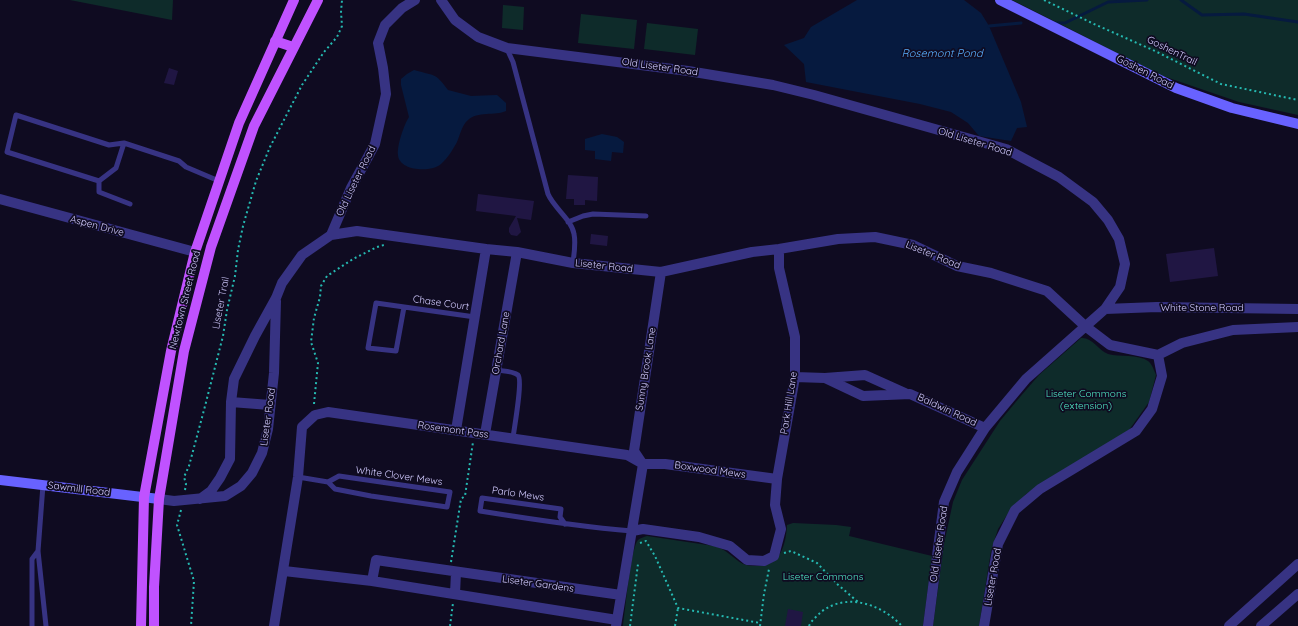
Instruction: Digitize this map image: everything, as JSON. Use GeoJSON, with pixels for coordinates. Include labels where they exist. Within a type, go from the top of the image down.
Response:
{"type":"FeatureCollection","features":[{"type":"Feature","properties":{"kind":"main road","name":"Newtown Street Road"},"geometry":{"type":"LineString","coordinates":[[141,626],[144,497],[171,351],[195,252],[239,123],[294,0]]}},
{"type":"Feature","properties":{"kind":"main road","name":"Newtown Street Road"},"geometry":{"type":"LineString","coordinates":[[154,626],[154,587],[159,499],[184,350],[211,247],[254,126],[318,0]]}},
{"type":"Feature","properties":{"kind":"main road","name":"Goshen Road"},"geometry":{"type":"LineString","coordinates":[[1000,0],[1176,88],[1232,108],[1298,124]]}},
{"type":"Feature","properties":{"kind":"main road"},"geometry":{"type":"LineString","coordinates":[[275,41],[293,47]]}},
{"type":"Feature","properties":{"kind":"main road","name":"Sawmill Road"},"geometry":{"type":"LineString","coordinates":[[0,480],[159,499]]}},
{"type":"Feature","properties":{"kind":"street","name":"Old Liseter Road"},"geometry":{"type":"LineString","coordinates":[[331,235],[351,188],[375,144],[386,94],[378,43],[385,25],[402,8],[416,0]]}},
{"type":"Feature","properties":{"kind":"street","name":"Old Liseter Road"},"geometry":{"type":"LineString","coordinates":[[441,0],[454,20],[478,37],[507,48],[688,71],[773,85],[814,95],[1006,149],[1059,177],[1093,202],[1108,220],[1119,239],[1125,264],[1120,287],[1105,309],[1026,379],[986,428],[957,472],[944,502],[928,626]]}},
{"type":"Feature","properties":{"kind":"street","name":"Aspen Drive"},"geometry":{"type":"LineString","coordinates":[[0,199],[195,252]]}},
{"type":"Feature","properties":{"kind":"street","name":"Liseter Road"},"geometry":{"type":"LineString","coordinates":[[200,499],[211,491],[230,459],[234,379],[255,336],[276,298],[282,283],[302,255],[331,235],[358,231],[517,252],[573,263],[661,272],[752,252],[838,239],[875,237],[913,245],[957,266],[991,273],[1047,291],[1085,326],[1110,345],[1158,355],[1162,376],[1152,409],[1136,431],[1040,489],[1015,510],[998,544],[985,626]]}},
{"type":"Feature","properties":{"kind":"street"},"geometry":{"type":"LineString","coordinates":[[456,430],[486,249]]}},
{"type":"Feature","properties":{"kind":"street","name":"Park Hill Lane"},"geometry":{"type":"LineString","coordinates":[[774,556],[781,529],[775,505],[777,479],[795,377],[795,337],[779,268],[779,249]]}},
{"type":"Feature","properties":{"kind":"street","name":"Orchard Lane"},"geometry":{"type":"LineString","coordinates":[[480,434],[496,370],[517,252]]}},
{"type":"Feature","properties":{"kind":"street","name":"Sunny Brook Lane"},"geometry":{"type":"LineString","coordinates":[[643,464],[634,451],[661,272]]}},
{"type":"Feature","properties":{"kind":"street","name":"Liseter Road"},"geometry":{"type":"LineString","coordinates":[[159,499],[174,501],[225,496],[241,486],[252,473],[262,453],[268,429],[274,372],[276,298]]}},
{"type":"Feature","properties":{"kind":"street","name":"White Stone Road"},"geometry":{"type":"LineString","coordinates":[[1105,309],[1157,307],[1298,308]]}},
{"type":"Feature","properties":{"kind":"street"},"geometry":{"type":"LineString","coordinates":[[1158,355],[1182,343],[1233,330],[1298,327]]}},
{"type":"Feature","properties":{"kind":"street","name":"Baldwin Road"},"geometry":{"type":"LineString","coordinates":[[795,377],[825,378],[865,376],[986,428]]}},
{"type":"Feature","properties":{"kind":"street","name":"Baldwin Road"},"geometry":{"type":"LineString","coordinates":[[825,378],[863,396],[909,394]]}},
{"type":"Feature","properties":{"kind":"street"},"geometry":{"type":"LineString","coordinates":[[232,402],[270,405]]}},
{"type":"Feature","properties":{"kind":"street","name":"Rosemont Pass"},"geometry":{"type":"LineString","coordinates":[[274,626],[298,477],[302,427],[315,415],[328,412],[627,455],[643,464]]}},
{"type":"Feature","properties":{"kind":"street"},"geometry":{"type":"LineString","coordinates":[[284,571],[372,581],[455,594],[617,623],[643,464]]}},
{"type":"Feature","properties":{"kind":"street","name":"Boxwood Mews"},"geometry":{"type":"LineString","coordinates":[[643,464],[665,464],[777,479]]}},
{"type":"Feature","properties":{"kind":"street"},"geometry":{"type":"LineString","coordinates":[[632,531],[643,529],[699,537],[730,546],[747,560],[764,561],[774,556]]}},
{"type":"Feature","properties":{"kind":"street","name":"Liseter Gardens"},"geometry":{"type":"LineString","coordinates":[[372,581],[376,560],[621,595]]}},
{"type":"Feature","properties":{"kind":"street"},"geometry":{"type":"LineString","coordinates":[[1229,626],[1298,564]]}},
{"type":"Feature","properties":{"kind":"street"},"geometry":{"type":"LineString","coordinates":[[452,572],[455,594]]}},
{"type":"Feature","properties":{"kind":"street"},"geometry":{"type":"LineString","coordinates":[[1261,626],[1298,594]]}},
{"type":"Feature","properties":{"kind":"lane"},"geometry":{"type":"LineString","coordinates":[[507,48],[513,62],[548,194],[551,202],[572,227],[575,235],[573,263]]}},
{"type":"Feature","properties":{"kind":"lane"},"geometry":{"type":"LineString","coordinates":[[99,181],[7,152],[16,115],[109,145],[124,143],[179,161],[186,167],[219,181]]}},
{"type":"Feature","properties":{"kind":"lane"},"geometry":{"type":"LineString","coordinates":[[99,181],[116,168],[124,143]]}},
{"type":"Feature","properties":{"kind":"lane"},"geometry":{"type":"LineString","coordinates":[[99,181],[99,192],[130,204]]}},
{"type":"Feature","properties":{"kind":"lane"},"geometry":{"type":"LineString","coordinates":[[568,222],[593,214],[646,216]]}},
{"type":"Feature","properties":{"kind":"lane","name":"Chase Court"},"geometry":{"type":"LineString","coordinates":[[404,307],[396,351],[368,348],[376,303],[404,307],[475,318]]}},
{"type":"Feature","properties":{"kind":"lane"},"geometry":{"type":"LineString","coordinates":[[496,370],[515,374],[519,376],[520,379],[513,438]]}},
{"type":"Feature","properties":{"kind":"lane","name":"White Clover Mews"},"geometry":{"type":"LineString","coordinates":[[298,477],[328,482],[335,489],[447,507],[450,492],[339,476],[328,482]]}},
{"type":"Feature","properties":{"kind":"lane"},"geometry":{"type":"LineString","coordinates":[[43,485],[38,551],[46,626]]}},
{"type":"Feature","properties":{"kind":"lane","name":"Parlo Mews"},"geometry":{"type":"LineString","coordinates":[[565,524],[560,517],[561,508],[482,498],[480,511],[565,524],[632,531]]}},
{"type":"Feature","properties":{"kind":"lane"},"geometry":{"type":"LineString","coordinates":[[32,626],[32,558],[38,551]]}},
{"type":"Feature","properties":{"kind":"path","name":"Liseter Trail"},"geometry":{"type":"LineString","coordinates":[[191,626],[194,581],[177,525],[186,484],[184,477],[204,410],[223,336],[235,276],[242,226],[256,181],[270,147],[302,85],[324,52],[338,37],[342,26],[342,0]]}},
{"type":"Feature","properties":{"kind":"path","name":"GoshenTrail"},"geometry":{"type":"LineString","coordinates":[[1044,0],[1094,24],[1155,50],[1221,84],[1298,100]]}},
{"type":"Feature","properties":{"kind":"path"},"geometry":{"type":"LineString","coordinates":[[314,404],[318,363],[311,342],[314,318],[321,286],[327,276],[353,259],[377,247],[385,245]]}},
{"type":"Feature","properties":{"kind":"path"},"geometry":{"type":"LineString","coordinates":[[452,572],[461,499],[465,496],[480,434]]}},
{"type":"Feature","properties":{"kind":"path"},"geometry":{"type":"LineString","coordinates":[[639,550],[640,543],[646,540],[655,556],[678,608],[675,626]]}},
{"type":"Feature","properties":{"kind":"path"},"geometry":{"type":"LineString","coordinates":[[678,608],[760,625],[770,564],[774,556],[791,551],[817,563],[837,584],[858,602]]}},
{"type":"Feature","properties":{"kind":"path"},"geometry":{"type":"LineString","coordinates":[[630,626],[638,558]]}},
{"type":"Feature","properties":{"kind":"path"},"geometry":{"type":"LineString","coordinates":[[450,626],[455,594]]}},
{"type":"Feature","properties":{"kind":"path"},"geometry":{"type":"LineString","coordinates":[[809,626],[819,614],[830,606],[858,602],[872,606],[887,613],[902,626]]}},
{"type":"Feature","properties":{"kind":"green space"},"geometry":{"type":"Polygon","coordinates":[[[70,0],[173,0],[172,20],[70,0]]]}},
{"type":"Feature","properties":{"kind":"green space"},"geometry":{"type":"Polygon","coordinates":[[[1012,0],[1298,0],[1298,115],[1239,102],[1160,75],[1012,0]]]}},
{"type":"Feature","properties":{"kind":"green space"},"geometry":{"type":"Polygon","coordinates":[[[503,5],[524,7],[523,30],[502,28],[503,5]]]}},
{"type":"Feature","properties":{"kind":"green space"},"geometry":{"type":"Polygon","coordinates":[[[581,14],[637,20],[634,49],[578,43],[581,14]]]}},
{"type":"Feature","properties":{"kind":"green space"},"geometry":{"type":"Polygon","coordinates":[[[647,23],[698,29],[695,55],[644,49],[647,23]]]}},
{"type":"Feature","properties":{"kind":"green space","name":"Liseter Commons (extension)"},"geometry":{"type":"Polygon","coordinates":[[[1081,338],[1085,338],[1092,342],[1108,354],[1134,356],[1148,361],[1153,367],[1156,375],[1149,402],[1129,430],[1026,494],[1009,512],[998,529],[991,551],[979,626],[933,626],[944,544],[953,502],[962,480],[1000,421],[1020,397],[1039,375],[1081,338]]]}},
{"type":"Feature","properties":{"kind":"green space","name":"Liseter Commons"},"geometry":{"type":"Polygon","coordinates":[[[793,523],[851,527],[849,536],[932,556],[923,626],[623,626],[633,554],[638,540],[647,536],[719,547],[743,564],[764,566],[776,559],[780,554],[785,540],[787,525],[793,523]]]}},
{"type":"Feature","properties":{"kind":"water","name":"Rosemont Pond"},"geometry":{"type":"Polygon","coordinates":[[[857,0],[964,0],[981,13],[989,26],[1021,102],[1027,127],[1017,128],[1011,141],[979,136],[968,123],[951,112],[920,104],[806,82],[804,64],[784,45],[804,38],[811,27],[857,0]]]}},
{"type":"Feature","properties":{"kind":"water"},"geometry":{"type":"Polygon","coordinates":[[[414,70],[437,77],[448,90],[471,96],[497,95],[506,103],[506,111],[476,116],[468,120],[463,127],[457,142],[444,162],[436,167],[430,169],[416,169],[409,167],[400,160],[398,155],[401,135],[409,117],[401,85],[401,79],[414,70]]]}},
{"type":"Feature","properties":{"kind":"water"},"geometry":{"type":"Polygon","coordinates":[[[602,134],[617,137],[624,142],[623,153],[612,152],[611,161],[595,159],[595,151],[585,150],[585,139],[602,134]]]}},
{"type":"Feature","properties":{"kind":"building"},"geometry":{"type":"Polygon","coordinates":[[[169,68],[178,71],[174,85],[164,83],[169,68]]]}},
{"type":"Feature","properties":{"kind":"building"},"geometry":{"type":"Polygon","coordinates":[[[568,175],[598,177],[597,201],[585,200],[585,205],[574,205],[574,199],[566,199],[568,175]]]}},
{"type":"Feature","properties":{"kind":"building"},"geometry":{"type":"Polygon","coordinates":[[[478,194],[534,201],[531,220],[517,218],[521,232],[517,236],[511,235],[509,228],[516,216],[476,211],[478,194]]]}},
{"type":"Feature","properties":{"kind":"building"},"geometry":{"type":"Polygon","coordinates":[[[591,234],[608,236],[607,246],[590,244],[591,234]]]}},
{"type":"Feature","properties":{"kind":"building"},"geometry":{"type":"Polygon","coordinates":[[[1214,248],[1218,276],[1170,282],[1166,254],[1214,248]]]}},
{"type":"Feature","properties":{"kind":"building"},"geometry":{"type":"Polygon","coordinates":[[[788,609],[803,612],[801,626],[785,626],[788,609]]]}},
{"type":"Feature","properties":{"kind":"waterway"},"geometry":{"type":"LineString","coordinates":[[1054,23],[1065,23],[1108,2],[1147,0]]}},
{"type":"Feature","properties":{"kind":"waterway"},"geometry":{"type":"LineString","coordinates":[[1181,0],[1202,15],[1244,14],[1298,22]]}},
{"type":"Feature","properties":{"kind":"waterway"},"geometry":{"type":"LineString","coordinates":[[989,26],[1021,23]]}}]}
